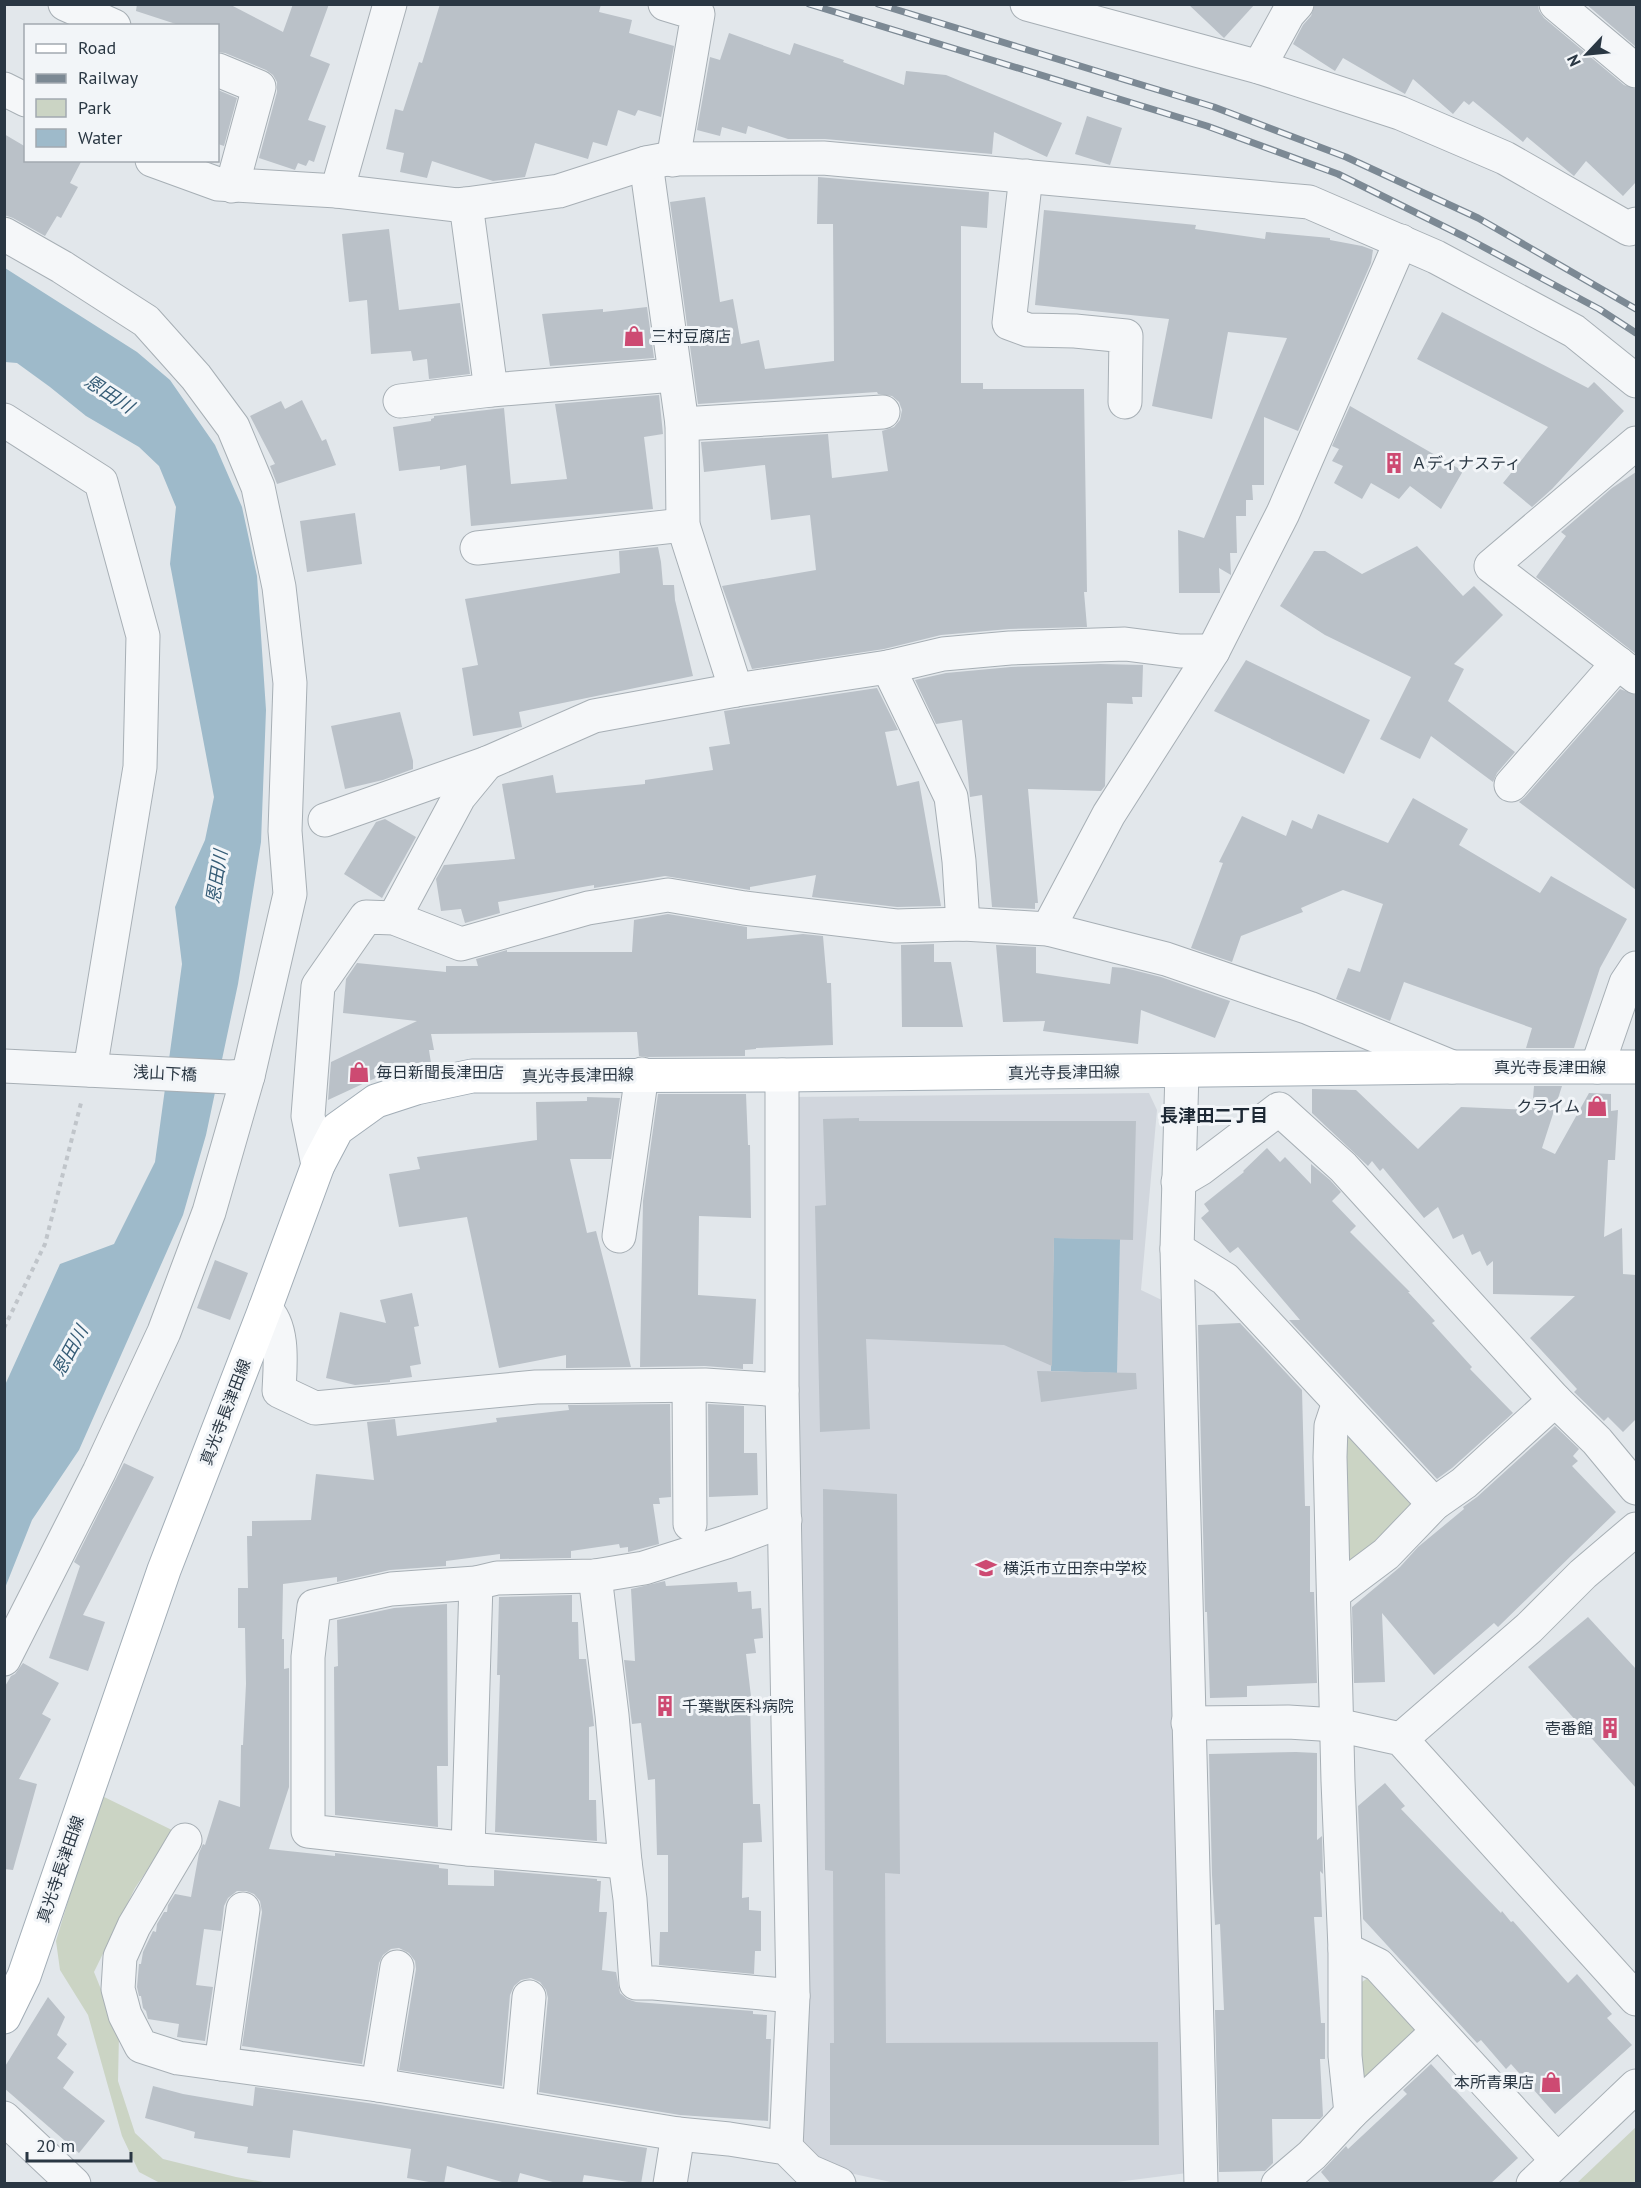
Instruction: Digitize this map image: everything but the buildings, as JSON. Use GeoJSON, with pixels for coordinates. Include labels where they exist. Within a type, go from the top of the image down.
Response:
{"type":"FeatureCollection","features":[{"type":"Feature","properties":{"kind":"main road","name":"真光寺長津田線"},"geometry":{"type":"LineString","coordinates":[[4,2017],[24,1976],[164,1570],[318,1165],[337,1129],[376,1101],[416,1088],[472,1076],[1636,1067]]}},
{"type":"Feature","properties":{"kind":"street"},"geometry":{"type":"LineString","coordinates":[[65,4],[110,24]]}},
{"type":"Feature","properties":{"kind":"street"},"geometry":{"type":"LineString","coordinates":[[337,190],[390,4]]}},
{"type":"Feature","properties":{"kind":"street"},"geometry":{"type":"LineString","coordinates":[[665,4],[698,14],[659,162],[674,375],[682,424],[683,525],[736,690]]}},
{"type":"Feature","properties":{"kind":"street"},"geometry":{"type":"LineString","coordinates":[[1027,4],[1259,67],[1400,113],[1505,158],[1629,229],[1636,224]]}},
{"type":"Feature","properties":{"kind":"street"},"geometry":{"type":"LineString","coordinates":[[1556,4],[1636,70]]}},
{"type":"Feature","properties":{"kind":"street"},"geometry":{"type":"LineString","coordinates":[[1259,67],[1287,8]]}},
{"type":"Feature","properties":{"kind":"street"},"geometry":{"type":"LineString","coordinates":[[219,69],[260,87],[232,186]]}},
{"type":"Feature","properties":{"kind":"street"},"geometry":{"type":"LineString","coordinates":[[4,89],[24,99]]}},
{"type":"Feature","properties":{"kind":"street"},"geometry":{"type":"LineString","coordinates":[[158,162],[218,184],[337,190],[457,205],[559,191],[659,162],[823,158],[1309,202],[1436,257],[1574,331],[1636,381]]}},
{"type":"Feature","properties":{"kind":"street"},"geometry":{"type":"LineString","coordinates":[[1026,176],[1009,323],[1028,330],[1075,331],[1126,336],[1125,402]]}},
{"type":"Feature","properties":{"kind":"street"},"geometry":{"type":"LineString","coordinates":[[466,204],[491,390]]}},
{"type":"Feature","properties":{"kind":"street"},"geometry":{"type":"LineString","coordinates":[[4,234],[62,267],[146,321],[196,377],[233,427],[258,487],[279,587],[290,683],[285,831],[290,894],[238,1077],[209,1212],[164,1332],[99,1472],[4,1659]]}},
{"type":"Feature","properties":{"kind":"street"},"geometry":{"type":"LineString","coordinates":[[1048,929],[1109,814],[1213,651],[1283,513],[1401,241]]}},
{"type":"Feature","properties":{"kind":"street"},"geometry":{"type":"LineString","coordinates":[[400,401],[491,390],[674,375]]}},
{"type":"Feature","properties":{"kind":"street"},"geometry":{"type":"LineString","coordinates":[[682,424],[883,412]]}},
{"type":"Feature","properties":{"kind":"street"},"geometry":{"type":"LineString","coordinates":[[4,420],[101,482],[143,636],[140,767],[95,1070]]}},
{"type":"Feature","properties":{"kind":"street"},"geometry":{"type":"LineString","coordinates":[[1511,785],[1628,670],[1491,566],[1636,443]]}},
{"type":"Feature","properties":{"kind":"street"},"geometry":{"type":"LineString","coordinates":[[477,548],[683,525]]}},
{"type":"Feature","properties":{"kind":"street"},"geometry":{"type":"LineString","coordinates":[[325,820],[487,763],[594,716],[736,690],[888,667],[943,654],[1010,648],[1125,644],[1180,651],[1213,651]]}},
{"type":"Feature","properties":{"kind":"street"},"geometry":{"type":"LineString","coordinates":[[888,667],[951,797],[960,861],[963,924]]}},
{"type":"Feature","properties":{"kind":"street"},"geometry":{"type":"LineString","coordinates":[[394,918],[459,797],[487,763]]}},
{"type":"Feature","properties":{"kind":"street"},"geometry":{"type":"LineString","coordinates":[[318,1165],[308,1116],[318,986],[366,917],[394,918],[461,944],[588,908],[668,895],[744,908],[896,926],[963,924],[1048,929],[1166,959],[1309,1008],[1452,1067]]}},
{"type":"Feature","properties":{"kind":"street"},"geometry":{"type":"LineString","coordinates":[[1597,1066],[1626,983],[1636,968]]}},
{"type":"Feature","properties":{"kind":"street","name":"浅山下橋"},"geometry":{"type":"LineString","coordinates":[[4,1066],[238,1077]]}},
{"type":"Feature","properties":{"kind":"street"},"geometry":{"type":"LineString","coordinates":[[1182,1071],[1177,1249],[1201,2184]]}},
{"type":"Feature","properties":{"kind":"street"},"geometry":{"type":"LineString","coordinates":[[619,1236],[642,1074]]}},
{"type":"Feature","properties":{"kind":"street"},"geometry":{"type":"LineString","coordinates":[[782,1075],[782,1390],[793,1996],[786,2148]]}},
{"type":"Feature","properties":{"kind":"street"},"geometry":{"type":"LineString","coordinates":[[1178,1182],[1279,1109],[1343,1167],[1555,1400],[1597,1441],[1631,1469]]}},
{"type":"Feature","properties":{"kind":"street"},"geometry":{"type":"LineString","coordinates":[[1177,1249],[1225,1279],[1434,1504]]}},
{"type":"Feature","properties":{"kind":"street"},"geometry":{"type":"LineString","coordinates":[[265,1309],[274,1317],[281,1356],[279,1391],[315,1408],[377,1404],[448,1394],[536,1387],[689,1386],[782,1390]]}},
{"type":"Feature","properties":{"kind":"street"},"geometry":{"type":"LineString","coordinates":[[689,1386],[690,1524]]}},
{"type":"Feature","properties":{"kind":"street"},"geometry":{"type":"LineString","coordinates":[[1334,1593],[1386,1554],[1434,1504],[1464,1483],[1555,1400]]}},
{"type":"Feature","properties":{"kind":"street"},"geometry":{"type":"LineString","coordinates":[[1339,1402],[1331,1426],[1330,1457],[1345,1948],[1345,2056],[1351,2113]]}},
{"type":"Feature","properties":{"kind":"street"},"geometry":{"type":"LineString","coordinates":[[625,1862],[308,1832],[308,1657],[314,1606],[390,1589],[476,1583],[497,1578],[595,1576],[645,1568],[785,1520]]}},
{"type":"Feature","properties":{"kind":"street"},"geometry":{"type":"LineString","coordinates":[[1401,1739],[1529,1628],[1583,1575],[1636,1529]]}},
{"type":"Feature","properties":{"kind":"street"},"geometry":{"type":"LineString","coordinates":[[595,1576],[612,1715],[636,1983],[793,1996]]}},
{"type":"Feature","properties":{"kind":"street"},"geometry":{"type":"LineString","coordinates":[[468,1848],[476,1583]]}},
{"type":"Feature","properties":{"kind":"street"},"geometry":{"type":"LineString","coordinates":[[1188,1723],[1288,1722],[1337,1725],[1401,1739],[1636,1999]]}},
{"type":"Feature","properties":{"kind":"street"},"geometry":{"type":"LineString","coordinates":[[185,1840],[134,1926],[120,1957],[118,1989],[125,2015],[141,2046],[167,2056],[378,2085],[678,2134],[786,2148],[809,2171],[839,2184]]}},
{"type":"Feature","properties":{"kind":"street"},"geometry":{"type":"LineString","coordinates":[[221,2064],[243,1909]]}},
{"type":"Feature","properties":{"kind":"street"},"geometry":{"type":"LineString","coordinates":[[1345,1948],[1378,1965],[1557,2160]]}},
{"type":"Feature","properties":{"kind":"street"},"geometry":{"type":"LineString","coordinates":[[378,2085],[397,1967]]}},
{"type":"Feature","properties":{"kind":"street"},"geometry":{"type":"LineString","coordinates":[[519,2107],[529,1997]]}},
{"type":"Feature","properties":{"kind":"street"},"geometry":{"type":"LineString","coordinates":[[1278,2184],[1312,2155],[1351,2113],[1438,2031]]}},
{"type":"Feature","properties":{"kind":"street"},"geometry":{"type":"LineString","coordinates":[[1533,2184],[1636,2086]]}},
{"type":"Feature","properties":{"kind":"street"},"geometry":{"type":"LineString","coordinates":[[4,2118],[74,2184]]}},
{"type":"Feature","properties":{"kind":"street"},"geometry":{"type":"LineString","coordinates":[[670,2184],[678,2134]]}},
{"type":"Feature","properties":{"kind":"path"},"geometry":{"type":"LineString","coordinates":[[4,1328],[45,1244],[95,1070]]}},
{"type":"Feature","properties":{"kind":"shaded area","name":"横浜市立田奈中学校"},"geometry":{"type":"Polygon","coordinates":[[[1149,1093],[1157,1110],[1141,1290],[1168,1303],[1187,2173],[1101,2184],[895,2183],[845,2172],[804,2150],[798,1422],[792,1097],[1149,1093]]]}},
{"type":"Feature","properties":{"kind":"green space"},"geometry":{"type":"Polygon","coordinates":[[[1356,1434],[1413,1495],[1410,1514],[1356,1562],[1344,1561],[1337,1440],[1356,1434]]]}},
{"type":"Feature","properties":{"kind":"green space"},"geometry":{"type":"Polygon","coordinates":[[[100,1795],[174,1831],[135,1888],[94,1972],[119,2034],[118,2081],[135,2133],[163,2159],[269,2183],[160,2183],[139,2172],[122,2136],[88,2015],[60,1970],[56,1941],[100,1795]]]}},
{"type":"Feature","properties":{"kind":"green space"},"geometry":{"type":"Polygon","coordinates":[[[1373,1975],[1414,2020],[1416,2040],[1368,2080],[1355,2078],[1352,1988],[1373,1975]]]}},
{"type":"Feature","properties":{"kind":"green space"},"geometry":{"type":"Polygon","coordinates":[[[1636,2127],[1636,2183],[1577,2183],[1636,2127]]]}},
{"type":"Feature","properties":{"kind":"water","name":"恩田川"},"geometry":{"type":"Polygon","coordinates":[[[5,268],[137,352],[170,380],[215,445],[242,507],[257,576],[266,710],[261,842],[238,984],[206,1135],[183,1215],[79,1450],[32,1520],[5,1588],[5,1385],[60,1264],[114,1244],[155,1162],[182,964],[175,907],[205,840],[214,797],[170,564],[176,507],[159,466],[139,447],[86,416],[17,363],[5,362],[5,268]]]}},
{"type":"Feature","properties":{"kind":"water"},"geometry":{"type":"Polygon","coordinates":[[[1054,1238],[1120,1239],[1117,1373],[1051,1371],[1054,1238]]]}},
{"type":"Feature","properties":{"kind":"railway"},"geometry":{"type":"LineString","coordinates":[[809,4],[1207,126],[1338,174],[1465,237],[1599,309],[1636,333]]}},
{"type":"Feature","properties":{"kind":"railway"},"geometry":{"type":"LineString","coordinates":[[878,4],[1214,107],[1346,157],[1478,218],[1636,309]]}},
{"type":"Feature","properties":{"kind":"place","name":"三村豆腐店"},"geometry":{"type":"Point","coordinates":[634,336]}},
{"type":"Feature","properties":{"kind":"place","name":"Ａディナスティ"},"geometry":{"type":"Point","coordinates":[1394,463]}},
{"type":"Feature","properties":{"kind":"place","name":"毎日新聞長津田店"},"geometry":{"type":"Point","coordinates":[359,1072]}},
{"type":"Feature","properties":{"kind":"place","name":"クライム"},"geometry":{"type":"Point","coordinates":[1597,1106]}},
{"type":"Feature","properties":{"kind":"place","name":"横浜市立田奈中学校"},"geometry":{"type":"Point","coordinates":[986,1568]}},
{"type":"Feature","properties":{"kind":"place","name":"千葉獣医科病院"},"geometry":{"type":"Point","coordinates":[665,1706]}},
{"type":"Feature","properties":{"kind":"place","name":"壱番館"},"geometry":{"type":"Point","coordinates":[1610,1728]}},
{"type":"Feature","properties":{"kind":"place","name":"本所青果店"},"geometry":{"type":"Point","coordinates":[1551,2082]}},
{"type":"Feature","properties":{"kind":"district","name":"長津田二丁目"},"geometry":{"type":"Point","coordinates":[1214,1116]}}]}
